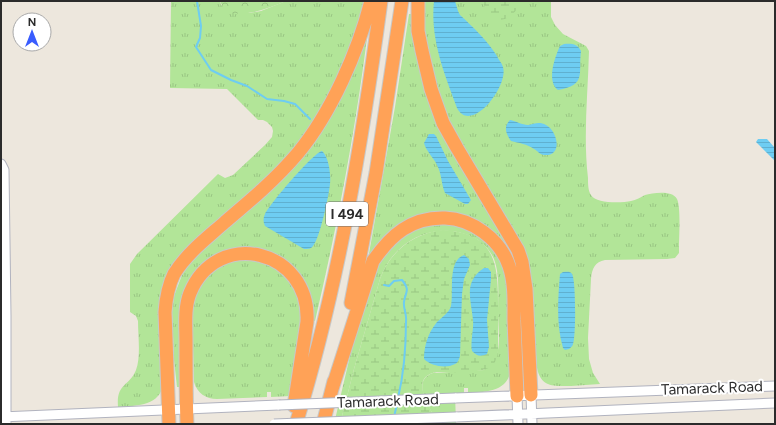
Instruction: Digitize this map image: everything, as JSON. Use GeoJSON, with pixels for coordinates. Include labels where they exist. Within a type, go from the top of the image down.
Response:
{"type":"FeatureCollection","features":[{"type":"Feature","properties":{"kind":"highway"},"geometry":{"type":"LineString","coordinates":[[169,424],[165,312],[166,296],[173,276],[189,254],[270,183],[285,168],[310,137],[340,85],[359,40],[371,1]]}},
{"type":"Feature","properties":{"kind":"highway","name":"I 494"},"geometry":{"type":"LineString","coordinates":[[296,424],[306,391],[326,310],[351,194],[369,90],[381,1]]}},
{"type":"Feature","properties":{"kind":"highway","name":"I 494"},"geometry":{"type":"LineString","coordinates":[[323,424],[352,295],[371,197],[402,1]]}},
{"type":"Feature","properties":{"kind":"highway"},"geometry":{"type":"LineString","coordinates":[[418,1],[418,31],[422,51],[431,89],[443,123],[518,250],[522,262],[526,289],[531,395]]}},
{"type":"Feature","properties":{"kind":"highway"},"geometry":{"type":"LineString","coordinates":[[332,389],[373,261],[386,244],[402,229],[409,225],[428,219],[445,218],[462,220],[479,229],[499,248],[509,266],[514,308],[517,396]]}},
{"type":"Feature","properties":{"kind":"highway"},"geometry":{"type":"LineString","coordinates":[[187,424],[187,301],[192,289],[205,271],[220,260],[245,254],[259,255],[279,263],[292,274],[301,286],[306,303],[307,315],[305,336],[291,424]]}},
{"type":"Feature","properties":{"kind":"street"},"geometry":{"type":"LineString","coordinates":[[1,164],[4,170],[6,322],[4,419]]}},
{"type":"Feature","properties":{"kind":"street","name":"Tamarack Road"},"geometry":{"type":"LineString","coordinates":[[4,419],[279,405],[775,386]]}},
{"type":"Feature","properties":{"kind":"street"},"geometry":{"type":"LineString","coordinates":[[531,395],[532,424]]}},
{"type":"Feature","properties":{"kind":"street"},"geometry":{"type":"LineString","coordinates":[[517,396],[518,424]]}},
{"type":"Feature","properties":{"kind":"street","name":"Tamarack Road"},"geometry":{"type":"LineString","coordinates":[[268,424],[775,404]]}},
{"type":"Feature","properties":{"kind":"green space"},"geometry":{"type":"Polygon","coordinates":[[[171,1],[220,1],[221,5],[241,13],[249,13],[261,11],[286,1],[367,1],[331,93],[294,151],[174,264],[162,388],[160,394],[150,402],[144,404],[118,407],[119,393],[130,380],[138,365],[138,321],[136,316],[130,312],[130,264],[137,254],[218,174],[225,178],[233,175],[265,145],[272,137],[273,131],[272,127],[267,122],[258,120],[227,89],[170,88],[171,1]]]}},
{"type":"Feature","properties":{"kind":"green space"},"geometry":{"type":"Polygon","coordinates":[[[220,1],[286,1],[261,10],[240,14],[225,8],[220,1]]]}},
{"type":"Feature","properties":{"kind":"green space"},"geometry":{"type":"Polygon","coordinates":[[[423,1],[551,1],[551,17],[555,25],[563,34],[586,46],[589,51],[586,146],[588,187],[591,195],[598,200],[610,202],[631,201],[645,195],[657,193],[671,194],[677,199],[679,215],[679,253],[675,258],[605,260],[596,264],[593,269],[591,279],[588,338],[589,359],[593,373],[600,384],[554,386],[545,382],[539,375],[537,368],[531,289],[443,107],[429,60],[424,28],[423,1]]]}},
{"type":"Feature","properties":{"kind":"green space"},"geometry":{"type":"Polygon","coordinates":[[[483,1],[522,1],[513,14],[501,20],[490,16],[483,1]]]}},
{"type":"Feature","properties":{"kind":"green space"},"geometry":{"type":"Polygon","coordinates":[[[409,14],[412,14],[421,69],[516,253],[513,254],[499,239],[426,215],[368,259],[395,107],[409,14]]]}},
{"type":"Feature","properties":{"kind":"green space"},"geometry":{"type":"Polygon","coordinates":[[[364,37],[367,38],[351,145],[331,250],[315,321],[311,320],[310,302],[261,251],[195,275],[180,387],[177,387],[172,312],[174,296],[182,275],[189,265],[215,237],[282,174],[364,37]]]}},
{"type":"Feature","properties":{"kind":"green space"},"geometry":{"type":"Polygon","coordinates":[[[435,224],[462,225],[493,245],[507,275],[510,373],[508,379],[504,384],[494,390],[468,393],[468,388],[464,388],[464,393],[455,393],[456,424],[438,424],[424,396],[422,389],[423,382],[426,377],[433,373],[484,370],[494,358],[499,346],[498,278],[494,259],[486,246],[478,240],[465,234],[452,231],[438,231],[425,234],[403,246],[393,256],[380,279],[340,424],[334,424],[362,305],[378,263],[395,243],[413,230],[435,224]]]}},
{"type":"Feature","properties":{"kind":"green space"},"geometry":{"type":"Polygon","coordinates":[[[443,230],[460,232],[473,237],[482,243],[489,251],[494,262],[498,287],[498,351],[494,363],[488,369],[466,372],[437,372],[428,375],[422,386],[427,402],[438,424],[340,424],[354,369],[384,269],[397,252],[413,239],[432,232],[443,230]]]}},
{"type":"Feature","properties":{"kind":"green space"},"geometry":{"type":"Polygon","coordinates":[[[253,258],[285,273],[303,307],[291,396],[271,397],[271,392],[267,392],[267,397],[209,398],[202,395],[195,386],[194,382],[192,313],[195,295],[207,276],[226,263],[253,258]]]}},
{"type":"Feature","properties":{"kind":"water"},"geometry":{"type":"Polygon","coordinates":[[[434,1],[455,1],[460,15],[489,45],[503,67],[503,75],[495,95],[488,105],[471,116],[463,115],[457,108],[443,69],[434,29],[434,1]]]}},
{"type":"Feature","properties":{"kind":"water"},"geometry":{"type":"Polygon","coordinates":[[[564,44],[574,44],[580,49],[580,72],[577,82],[567,88],[558,90],[554,86],[552,75],[556,56],[560,46],[564,44]]]}},
{"type":"Feature","properties":{"kind":"water"},"geometry":{"type":"Polygon","coordinates":[[[510,120],[526,125],[539,123],[546,125],[550,128],[556,138],[557,143],[554,152],[550,155],[544,155],[529,146],[511,141],[506,130],[506,125],[510,120]]]}},
{"type":"Feature","properties":{"kind":"water"},"geometry":{"type":"Polygon","coordinates":[[[429,134],[434,134],[436,136],[448,161],[471,200],[468,204],[465,204],[445,193],[439,168],[426,149],[424,143],[429,134]]]}},
{"type":"Feature","properties":{"kind":"water"},"geometry":{"type":"Polygon","coordinates":[[[758,139],[767,139],[775,148],[775,161],[756,142],[758,139]]]}},
{"type":"Feature","properties":{"kind":"water"},"geometry":{"type":"Polygon","coordinates":[[[322,151],[328,162],[330,171],[328,197],[316,241],[311,248],[304,249],[265,226],[264,218],[265,214],[283,190],[310,160],[322,151]]]}},
{"type":"Feature","properties":{"kind":"water"},"geometry":{"type":"Polygon","coordinates":[[[464,255],[469,259],[470,265],[464,279],[462,294],[460,356],[457,363],[451,366],[435,365],[424,359],[426,344],[434,326],[447,313],[451,306],[453,270],[459,258],[464,255]]]}},
{"type":"Feature","properties":{"kind":"water"},"geometry":{"type":"Polygon","coordinates":[[[484,268],[488,268],[491,272],[487,320],[489,347],[487,354],[480,356],[472,351],[471,343],[473,324],[470,291],[473,279],[477,273],[484,268]]]}},
{"type":"Feature","properties":{"kind":"water"},"geometry":{"type":"Polygon","coordinates":[[[563,272],[569,272],[572,274],[575,296],[573,345],[569,349],[565,350],[563,348],[559,330],[558,311],[560,274],[563,272]]]}},
{"type":"Feature","properties":{"kind":"waterway"},"geometry":{"type":"LineString","coordinates":[[197,1],[201,26],[200,38],[196,47],[211,70],[247,86],[267,99],[295,104],[310,119]]}},
{"type":"Feature","properties":{"kind":"waterway"},"geometry":{"type":"LineString","coordinates":[[384,285],[389,286],[394,281],[402,280],[407,289],[404,304],[406,318],[405,350],[402,379],[398,398]]}},
{"type":"Feature","properties":{"kind":"waterway"},"geometry":{"type":"LineString","coordinates":[[394,417],[397,404]]}}]}
